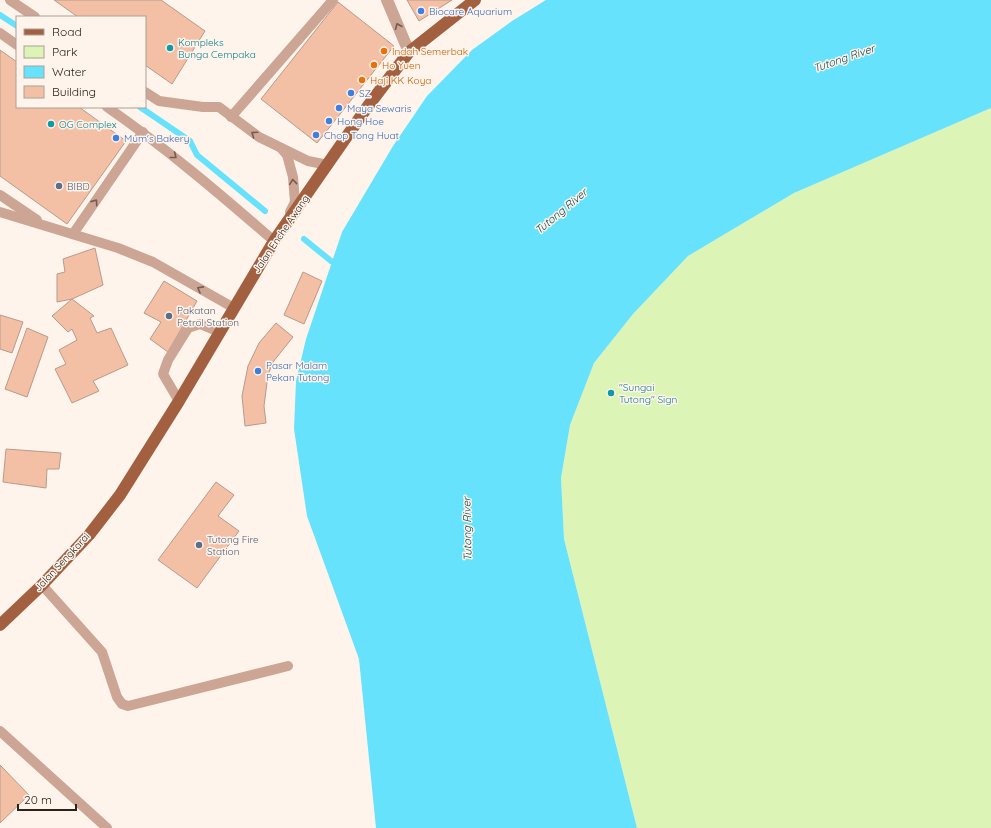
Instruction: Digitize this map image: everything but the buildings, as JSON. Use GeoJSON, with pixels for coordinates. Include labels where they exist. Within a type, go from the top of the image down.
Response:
{"type":"FeatureCollection","features":[{"type":"Feature","properties":{"kind":"main road","name":"Jalan Enche Awang"},"geometry":{"type":"LineString","coordinates":[[120,496],[179,401],[277,236],[368,106],[409,52],[475,0]]}},
{"type":"Feature","properties":{"kind":"main road","name":"Jalan Sengkarai"},"geometry":{"type":"LineString","coordinates":[[0,625],[42,585],[89,535],[120,496]]}},
{"type":"Feature","properties":{"kind":"street"},"geometry":{"type":"LineString","coordinates":[[387,0],[409,52]]}},
{"type":"Feature","properties":{"kind":"lane"},"geometry":{"type":"LineString","coordinates":[[10,0],[34,16]]}},
{"type":"Feature","properties":{"kind":"lane"},"geometry":{"type":"LineString","coordinates":[[231,118],[333,0]]}},
{"type":"Feature","properties":{"kind":"lane"},"geometry":{"type":"LineString","coordinates":[[0,33],[16,43]]}},
{"type":"Feature","properties":{"kind":"lane"},"geometry":{"type":"LineString","coordinates":[[146,93],[159,101],[203,107],[219,107],[231,118],[259,138],[278,145],[308,161],[328,165]]}},
{"type":"Feature","properties":{"kind":"lane"},"geometry":{"type":"LineString","coordinates":[[108,108],[143,132],[277,236],[295,202],[288,155],[278,145]]}},
{"type":"Feature","properties":{"kind":"lane"},"geometry":{"type":"LineString","coordinates":[[73,234],[143,132]]}},
{"type":"Feature","properties":{"kind":"lane"},"geometry":{"type":"LineString","coordinates":[[0,195],[45,226]]}},
{"type":"Feature","properties":{"kind":"lane"},"geometry":{"type":"LineString","coordinates":[[0,212],[118,248],[153,262],[234,308]]}},
{"type":"Feature","properties":{"kind":"lane"},"geometry":{"type":"LineString","coordinates":[[179,401],[163,374],[168,360],[188,328],[200,324],[219,332]]}},
{"type":"Feature","properties":{"kind":"lane"},"geometry":{"type":"LineString","coordinates":[[42,585],[102,652],[117,697],[122,704],[128,706],[288,666]]}},
{"type":"Feature","properties":{"kind":"lane"},"geometry":{"type":"LineString","coordinates":[[2,736],[107,828]]}},
{"type":"Feature","properties":{"kind":"green space"},"geometry":{"type":"Polygon","coordinates":[[[991,108],[991,828],[637,828],[564,539],[561,478],[570,425],[594,363],[633,314],[688,256],[794,193],[991,108]]]}},
{"type":"Feature","properties":{"kind":"water","name":"Tutong River"},"geometry":{"type":"Polygon","coordinates":[[[546,0],[991,0],[991,108],[794,193],[688,256],[633,314],[594,363],[570,425],[561,478],[564,539],[637,828],[376,828],[359,659],[307,516],[294,429],[296,381],[306,339],[342,232],[393,146],[427,96],[472,50],[512,21],[546,0]]]}},
{"type":"Feature","properties":{"kind":"waterway"},"geometry":{"type":"LineString","coordinates":[[0,15],[16,25]]}},
{"type":"Feature","properties":{"kind":"waterway"},"geometry":{"type":"LineString","coordinates":[[141,108],[190,141],[197,155],[265,211]]}},
{"type":"Feature","properties":{"kind":"waterway"},"geometry":{"type":"LineString","coordinates":[[304,239],[331,261],[338,264]]}},
{"type":"Feature","properties":{"kind":"place","name":"Biocare Aquarium"},"geometry":{"type":"Point","coordinates":[421,11]}},
{"type":"Feature","properties":{"kind":"place","name":"Kompleks Bunga Cempaka"},"geometry":{"type":"Point","coordinates":[170,48]}},
{"type":"Feature","properties":{"kind":"place","name":"Indah Semerbak"},"geometry":{"type":"Point","coordinates":[384,51]}},
{"type":"Feature","properties":{"kind":"place","name":"Ho Yuen"},"geometry":{"type":"Point","coordinates":[374,65]}},
{"type":"Feature","properties":{"kind":"place","name":"Haji KK Koya"},"geometry":{"type":"Point","coordinates":[362,80]}},
{"type":"Feature","properties":{"kind":"place","name":"SZ"},"geometry":{"type":"Point","coordinates":[351,93]}},
{"type":"Feature","properties":{"kind":"place","name":"Maya Sewaris"},"geometry":{"type":"Point","coordinates":[339,108]}},
{"type":"Feature","properties":{"kind":"place","name":"Hong Hoe"},"geometry":{"type":"Point","coordinates":[329,121]}},
{"type":"Feature","properties":{"kind":"place","name":"OG Complex"},"geometry":{"type":"Point","coordinates":[51,124]}},
{"type":"Feature","properties":{"kind":"place","name":"Chop Tong Huat"},"geometry":{"type":"Point","coordinates":[316,135]}},
{"type":"Feature","properties":{"kind":"place","name":"Mum's Bakery"},"geometry":{"type":"Point","coordinates":[116,138]}},
{"type":"Feature","properties":{"kind":"place","name":"BIBD"},"geometry":{"type":"Point","coordinates":[59,186]}},
{"type":"Feature","properties":{"kind":"place","name":"Pakatan Petrol Station"},"geometry":{"type":"Point","coordinates":[169,316]}},
{"type":"Feature","properties":{"kind":"place","name":"Pasar Malam Pekan Tutong"},"geometry":{"type":"Point","coordinates":[258,371]}},
{"type":"Feature","properties":{"kind":"place","name":"\"Sungai Tutong\" Sign"},"geometry":{"type":"Point","coordinates":[611,393]}},
{"type":"Feature","properties":{"kind":"place","name":"Tutong Fire Station"},"geometry":{"type":"Point","coordinates":[199,545]}}]}
